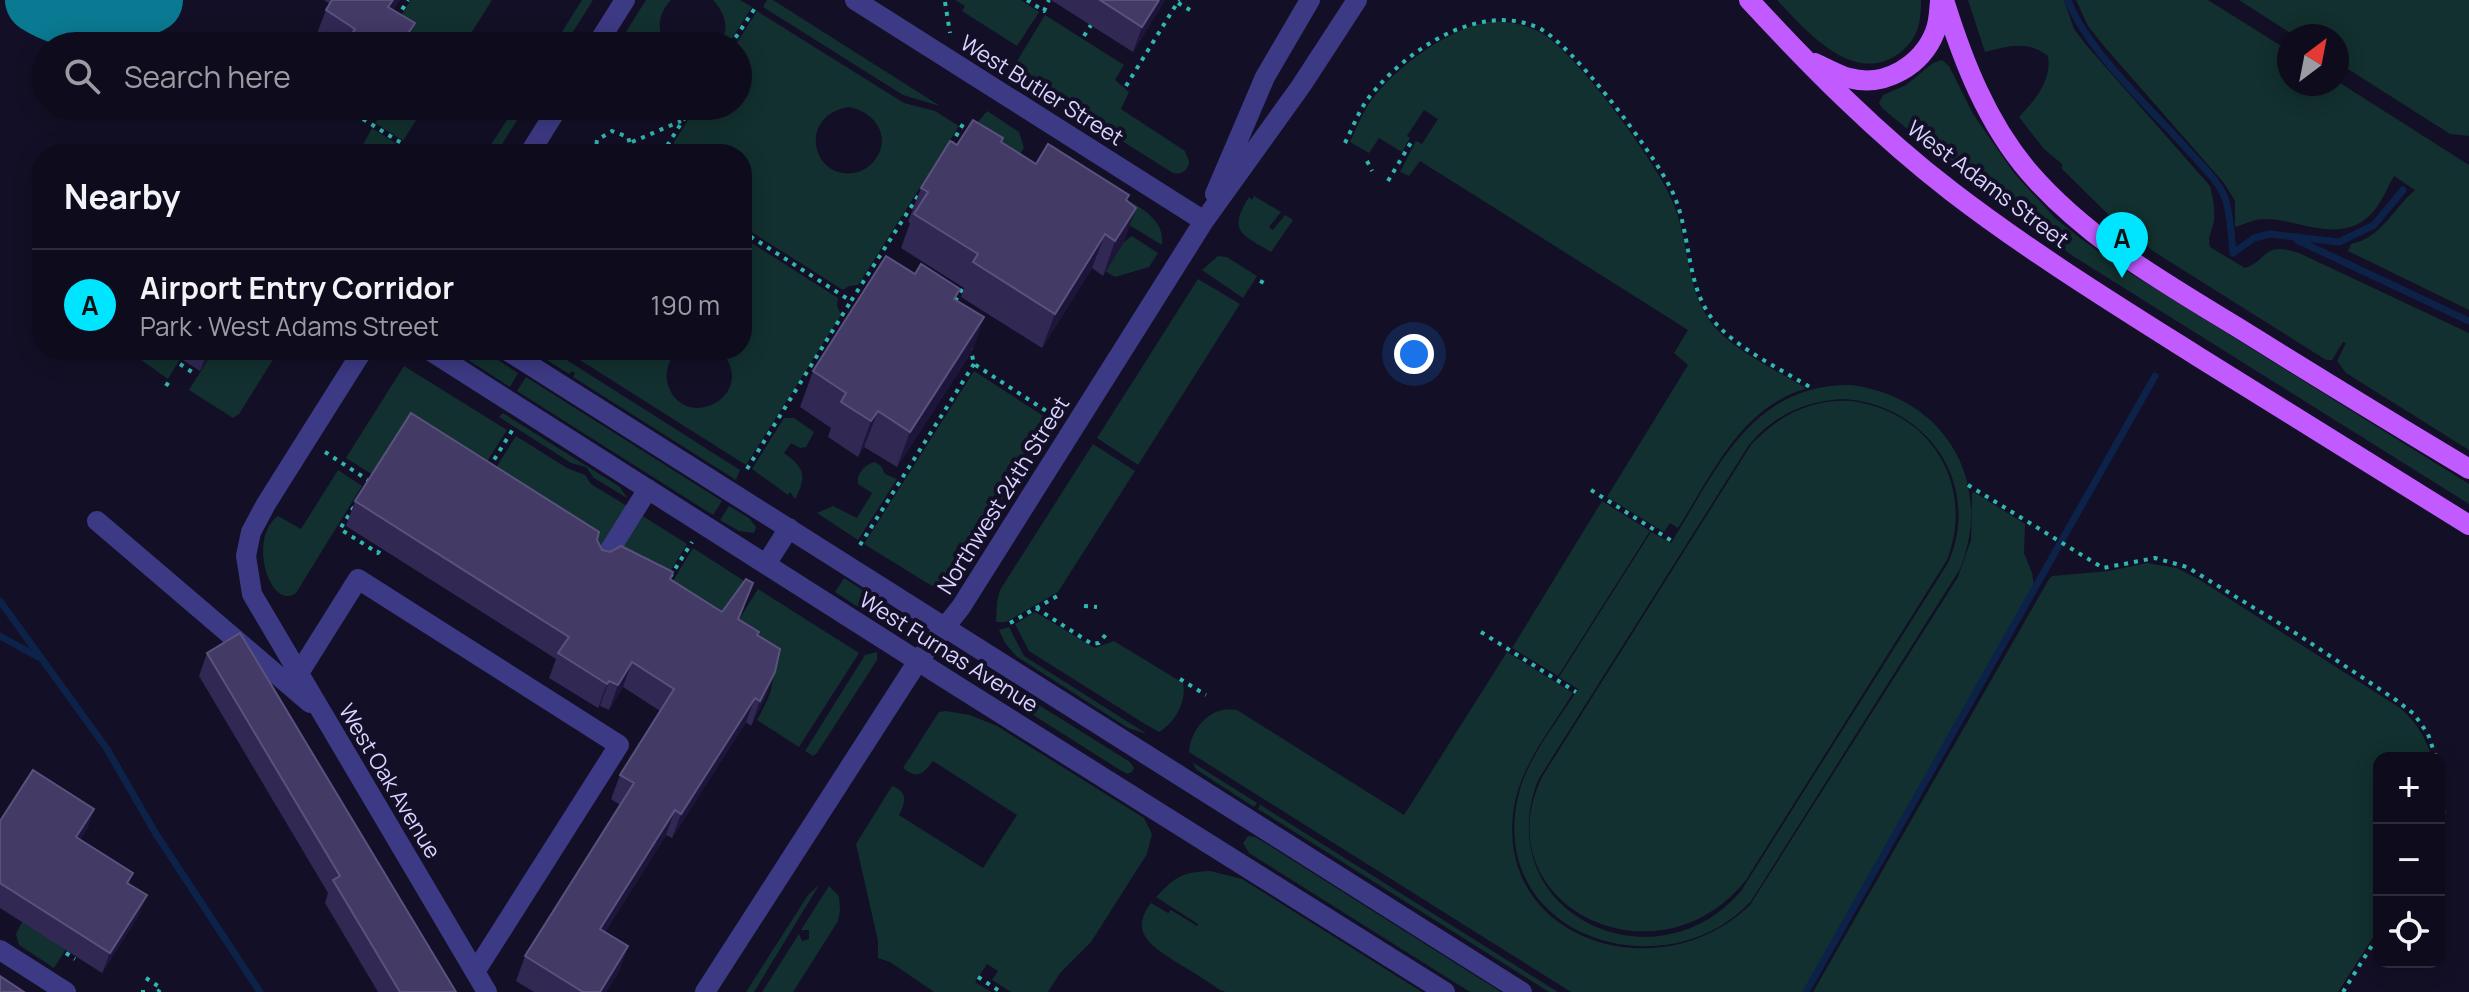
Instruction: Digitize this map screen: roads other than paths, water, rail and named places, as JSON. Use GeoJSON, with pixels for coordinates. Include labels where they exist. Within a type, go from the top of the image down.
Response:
{"type":"FeatureCollection","features":[{"type":"Feature","properties":{"kind":"main road","name":"West Adams Street"},"geometry":{"type":"LineString","coordinates":[[1749,0],[1875,128],[1949,190],[2091,289],[2469,525]]}},
{"type":"Feature","properties":{"kind":"main road","name":"West Adams Street"},"geometry":{"type":"LineString","coordinates":[[1942,0],[1973,81],[1998,130],[2029,172],[2072,216],[2154,276],[2469,469]]}},
{"type":"Feature","properties":{"kind":"main road"},"geometry":{"type":"LineString","coordinates":[[1804,58],[1851,79],[1897,75],[1914,63],[1929,45],[1937,28],[1942,0]]}},
{"type":"Feature","properties":{"kind":"lane"},"geometry":{"type":"LineString","coordinates":[[605,32],[625,0]]}},
{"type":"Feature","properties":{"kind":"lane","name":"West Butler Street"},"geometry":{"type":"LineString","coordinates":[[855,0],[1204,221]]}},
{"type":"Feature","properties":{"kind":"lane","name":"Northwest 24th Street"},"geometry":{"type":"LineString","coordinates":[[1204,221],[1265,77],[1310,0]]}},
{"type":"Feature","properties":{"kind":"lane","name":"Northwest 24th Street"},"geometry":{"type":"LineString","coordinates":[[705,992],[918,661],[961,607],[1204,221],[1301,86],[1357,0]]}},
{"type":"Feature","properties":{"kind":"lane"},"geometry":{"type":"LineString","coordinates":[[535,144],[550,120]]}},
{"type":"Feature","properties":{"kind":"lane","name":"West Oak Avenue"},"geometry":{"type":"LineString","coordinates":[[357,360],[251,532],[246,556],[252,594],[487,992]]}},
{"type":"Feature","properties":{"kind":"lane","name":"West Furnas Avenue"},"geometry":{"type":"LineString","coordinates":[[445,360],[1445,992]]}},
{"type":"Feature","properties":{"kind":"lane","name":"West Furnas Avenue"},"geometry":{"type":"LineString","coordinates":[[522,360],[1522,992]]}},
{"type":"Feature","properties":{"kind":"lane"},"geometry":{"type":"LineString","coordinates":[[601,564],[648,489]]}},
{"type":"Feature","properties":{"kind":"lane"},"geometry":{"type":"LineString","coordinates":[[97,521],[324,716]]}},
{"type":"Feature","properties":{"kind":"lane"},"geometry":{"type":"LineString","coordinates":[[766,564],[789,528]]}},
{"type":"Feature","properties":{"kind":"lane"},"geometry":{"type":"LineString","coordinates":[[299,673],[358,579],[619,745],[475,972]]}},
{"type":"Feature","properties":{"kind":"lane"},"geometry":{"type":"LineString","coordinates":[[0,950],[66,992]]}},
{"type":"Feature","properties":{"kind":"waterway"},"geometry":{"type":"LineString","coordinates":[[2068,0],[2104,58],[2218,185],[2228,211],[2233,253]]}},
{"type":"Feature","properties":{"kind":"waterway"},"geometry":{"type":"LineString","coordinates":[[2233,253],[2254,238],[2270,234],[2339,242],[2374,225],[2403,190]]}},
{"type":"Feature","properties":{"kind":"waterway"},"geometry":{"type":"LineString","coordinates":[[2297,240],[2469,321]]}},
{"type":"Feature","properties":{"kind":"waterway"},"geometry":{"type":"LineString","coordinates":[[1806,992],[2155,376]]}},
{"type":"Feature","properties":{"kind":"waterway"},"geometry":{"type":"LineString","coordinates":[[0,601],[107,749],[156,834],[260,992]]}},
{"type":"Feature","properties":{"kind":"waterway"},"geometry":{"type":"LineString","coordinates":[[0,636],[38,657]]}},
{"type":"Feature","properties":{"kind":"place","name":"Airport Entry Corridor"},"geometry":{"type":"Point","coordinates":[2122,278]}}]}
